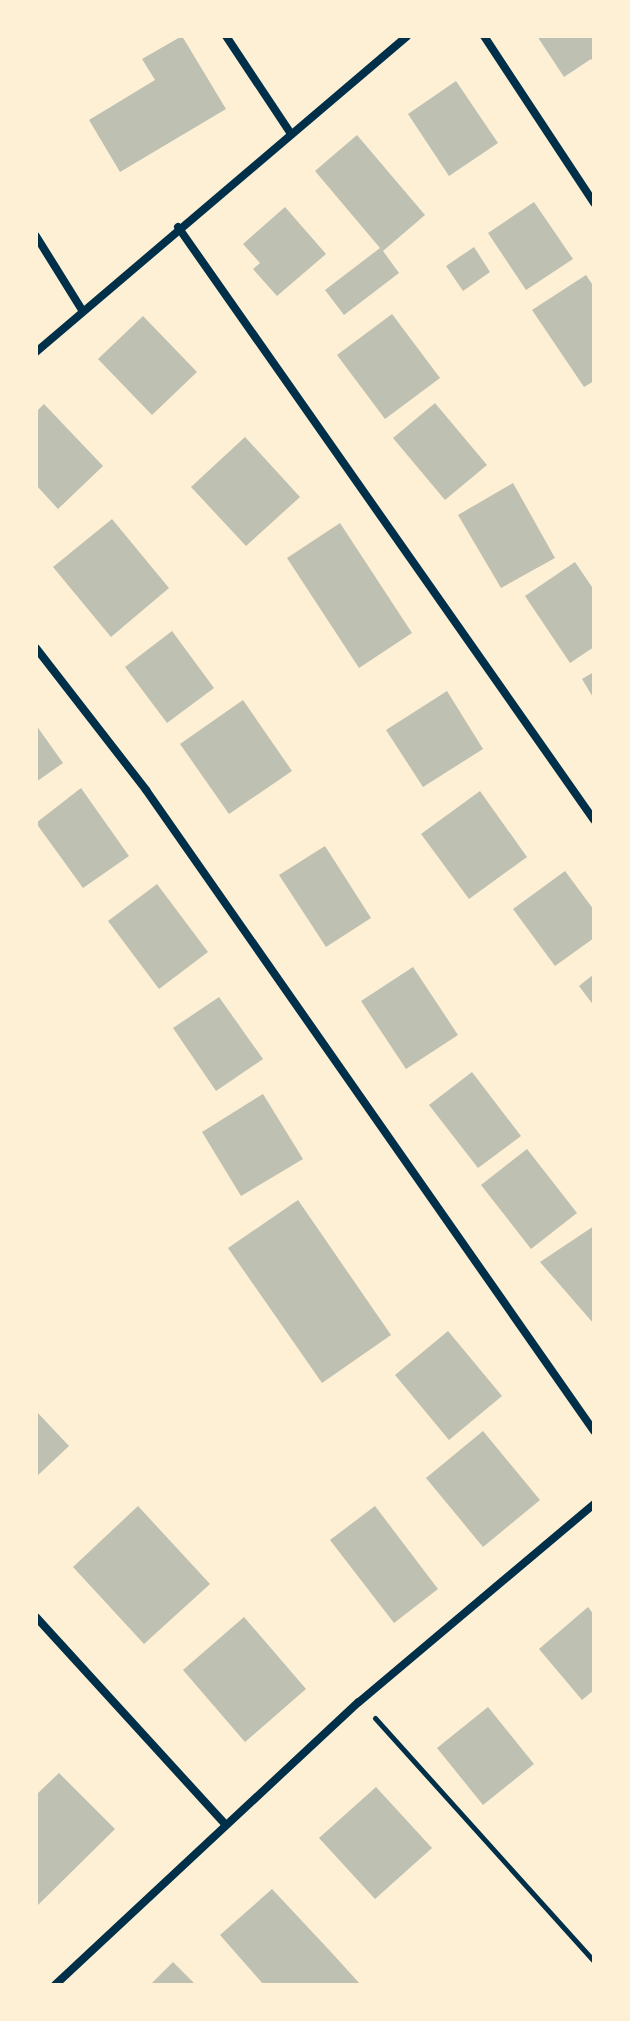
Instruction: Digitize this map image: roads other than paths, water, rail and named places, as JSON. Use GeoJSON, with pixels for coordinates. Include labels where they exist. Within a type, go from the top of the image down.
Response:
{"type":"FeatureCollection","features":[{"type":"Feature","properties":{"kind":"street"},"geometry":{"type":"LineString","coordinates":[[226,36],[291,134]]}},
{"type":"Feature","properties":{"kind":"street"},"geometry":{"type":"LineString","coordinates":[[36,352],[178,227],[407,36]]}},
{"type":"Feature","properties":{"kind":"street"},"geometry":{"type":"LineString","coordinates":[[484,36],[594,203]]}},
{"type":"Feature","properties":{"kind":"street"},"geometry":{"type":"LineString","coordinates":[[178,227],[594,820]]}},
{"type":"Feature","properties":{"kind":"street"},"geometry":{"type":"LineString","coordinates":[[36,236],[82,310]]}},
{"type":"Feature","properties":{"kind":"street"},"geometry":{"type":"LineString","coordinates":[[36,648],[146,790],[594,1431]]}},
{"type":"Feature","properties":{"kind":"street"},"geometry":{"type":"LineString","coordinates":[[55,1985],[224,1823],[359,1702],[594,1504]]}},
{"type":"Feature","properties":{"kind":"street"},"geometry":{"type":"LineString","coordinates":[[36,1617],[224,1823]]}}]}
